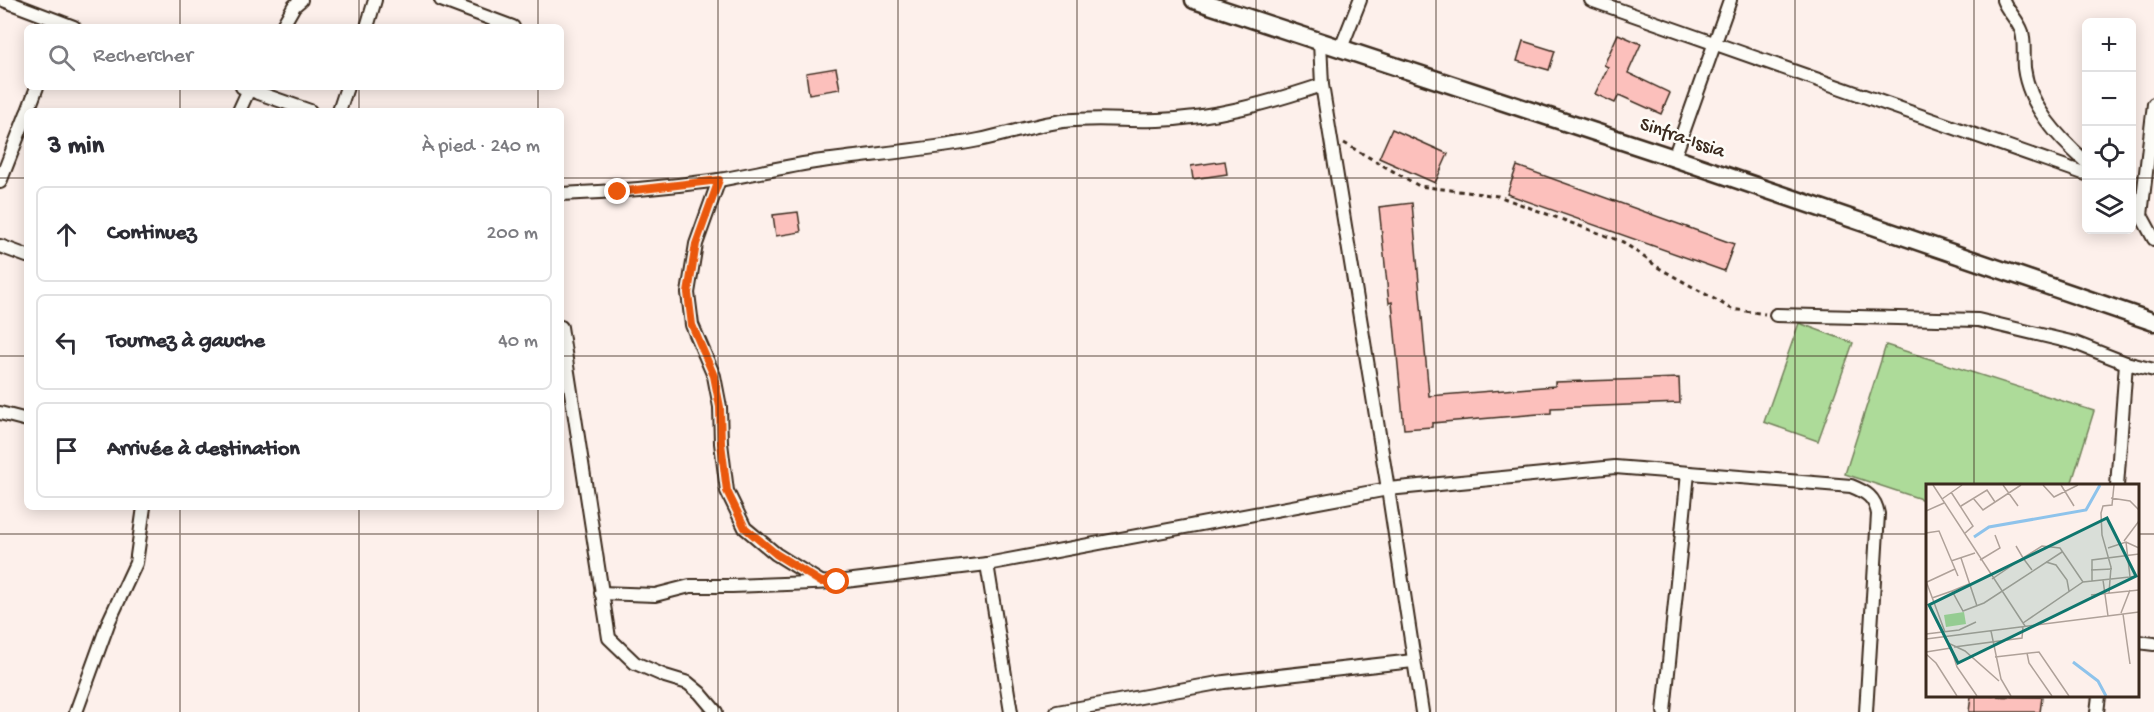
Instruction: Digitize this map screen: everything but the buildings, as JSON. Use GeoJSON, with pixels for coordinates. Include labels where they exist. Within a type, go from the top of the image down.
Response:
{"type":"FeatureCollection","features":[{"type":"Feature","properties":{"kind":"main road","name":"Sinfra-Issia"},"geometry":{"type":"LineString","coordinates":[[1194,0],[1674,158],[2154,322]]}},
{"type":"Feature","properties":{"kind":"street"},"geometry":{"type":"LineString","coordinates":[[3,0],[61,24]]}},
{"type":"Feature","properties":{"kind":"street"},"geometry":{"type":"LineString","coordinates":[[284,24],[294,6],[301,0]]}},
{"type":"Feature","properties":{"kind":"street"},"geometry":{"type":"LineString","coordinates":[[368,24],[375,0]]}},
{"type":"Feature","properties":{"kind":"street"},"geometry":{"type":"LineString","coordinates":[[441,0],[505,24]]}},
{"type":"Feature","properties":{"kind":"street"},"geometry":{"type":"LineString","coordinates":[[1341,48],[1360,0]]}},
{"type":"Feature","properties":{"kind":"street"},"geometry":{"type":"LineString","coordinates":[[1592,0],[2082,173]]}},
{"type":"Feature","properties":{"kind":"street"},"geometry":{"type":"LineString","coordinates":[[1674,158],[1730,0]]}},
{"type":"Feature","properties":{"kind":"street"},"geometry":{"type":"LineString","coordinates":[[2003,0],[2022,32],[2024,69],[2028,89],[2041,113],[2055,131],[2082,158]]}},
{"type":"Feature","properties":{"kind":"street"},"geometry":{"type":"LineString","coordinates":[[1320,42],[1322,85],[1422,712]]}},
{"type":"Feature","properties":{"kind":"street"},"geometry":{"type":"LineString","coordinates":[[564,194],[618,192],[719,180],[822,161],[908,152],[1064,121],[1107,118],[1157,120],[1222,112],[1274,101],[1322,85]]}},
{"type":"Feature","properties":{"kind":"street"},"geometry":{"type":"LineString","coordinates":[[29,108],[36,90]]}},
{"type":"Feature","properties":{"kind":"street"},"geometry":{"type":"LineString","coordinates":[[239,108],[246,90]]}},
{"type":"Feature","properties":{"kind":"street"},"geometry":{"type":"LineString","coordinates":[[252,90],[302,108]]}},
{"type":"Feature","properties":{"kind":"street"},"geometry":{"type":"LineString","coordinates":[[340,108],[346,90]]}},
{"type":"Feature","properties":{"kind":"street"},"geometry":{"type":"LineString","coordinates":[[2141,215],[2149,187],[2154,104]]}},
{"type":"Feature","properties":{"kind":"street"},"geometry":{"type":"LineString","coordinates":[[0,182],[24,120]]}},
{"type":"Feature","properties":{"kind":"street"},"geometry":{"type":"LineString","coordinates":[[719,180],[696,244],[688,293],[692,325],[714,376],[720,407],[721,443],[727,491],[745,528],[776,554],[821,582]]}},
{"type":"Feature","properties":{"kind":"street"},"geometry":{"type":"LineString","coordinates":[[2136,210],[2154,239]]}},
{"type":"Feature","properties":{"kind":"street"},"geometry":{"type":"LineString","coordinates":[[0,246],[24,255]]}},
{"type":"Feature","properties":{"kind":"street"},"geometry":{"type":"LineString","coordinates":[[1776,315],[1978,320],[2075,343],[2126,363],[2154,370]]}},
{"type":"Feature","properties":{"kind":"street"},"geometry":{"type":"LineString","coordinates":[[564,347],[609,638],[635,663],[665,676],[688,682],[716,712]]}},
{"type":"Feature","properties":{"kind":"street"},"geometry":{"type":"LineString","coordinates":[[2117,484],[2126,363]]}},
{"type":"Feature","properties":{"kind":"street"},"geometry":{"type":"LineString","coordinates":[[0,413],[24,419]]}},
{"type":"Feature","properties":{"kind":"street"},"geometry":{"type":"LineString","coordinates":[[601,593],[655,595],[690,585],[732,586],[821,582],[987,564],[1388,489],[1614,466],[1851,486],[1873,498],[1878,514],[1866,712]]}},
{"type":"Feature","properties":{"kind":"street"},"geometry":{"type":"LineString","coordinates":[[1664,712],[1688,473]]}},
{"type":"Feature","properties":{"kind":"street"},"geometry":{"type":"LineString","coordinates":[[76,712],[109,621],[136,563],[144,510]]}},
{"type":"Feature","properties":{"kind":"street"},"geometry":{"type":"LineString","coordinates":[[987,564],[1011,712]]}},
{"type":"Feature","properties":{"kind":"street"},"geometry":{"type":"LineString","coordinates":[[2139,642],[2154,644]]}},
{"type":"Feature","properties":{"kind":"street"},"geometry":{"type":"LineString","coordinates":[[1057,712],[1224,682],[1413,661]]}},
{"type":"Feature","properties":{"kind":"street"},"geometry":{"type":"LineString","coordinates":[[2097,712],[2099,697]]}},
{"type":"Feature","properties":{"kind":"path"},"geometry":{"type":"LineString","coordinates":[[1330,135],[1419,186],[1498,196],[1623,242],[1659,268],[1732,309],[1776,315]]}},
{"type":"Feature","properties":{"kind":"green space"},"geometry":{"type":"Polygon","coordinates":[[[1799,323],[1853,343],[1818,441],[1764,422],[1799,323]]]}},
{"type":"Feature","properties":{"kind":"green space"},"geometry":{"type":"Polygon","coordinates":[[[1886,345],[2094,411],[2071,484],[1926,484],[1926,501],[1845,474],[1886,345]]]}},
{"type":"Feature","properties":{"kind":"route"},"geometry":{"type":"LineString","coordinates":[[618,192],[719,180],[696,244],[688,293],[692,325],[714,376],[720,407],[721,443],[727,491],[745,528],[776,554],[821,582],[837,582]]}}]}
